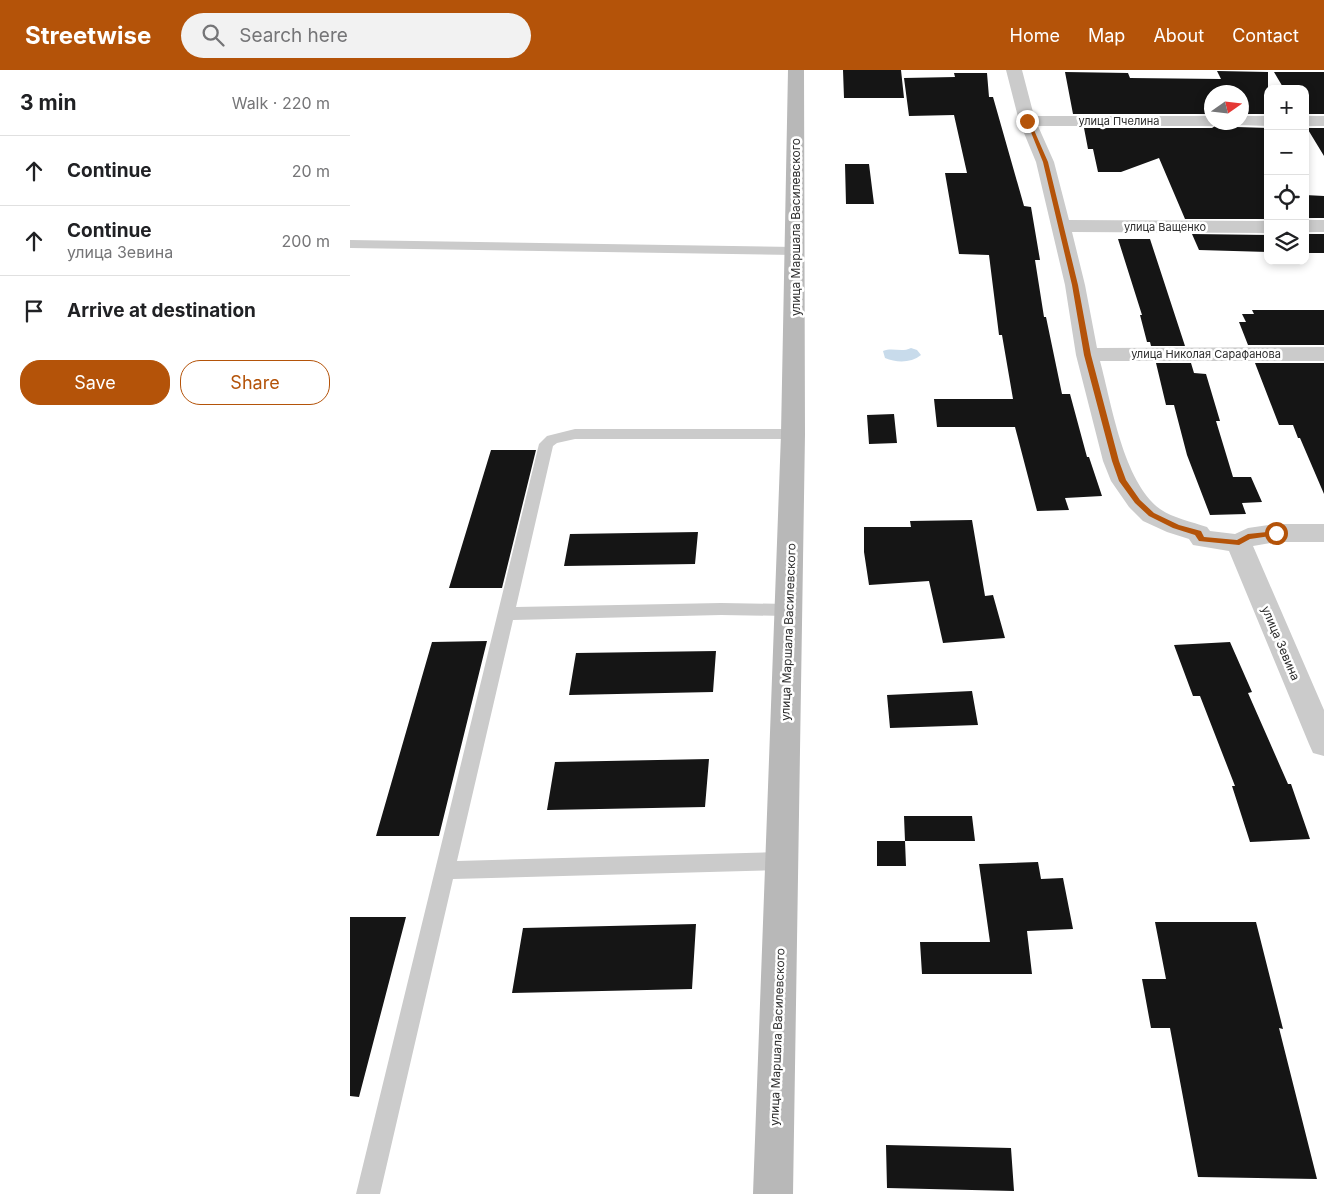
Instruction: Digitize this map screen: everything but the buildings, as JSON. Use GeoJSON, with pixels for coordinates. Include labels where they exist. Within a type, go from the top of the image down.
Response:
{"type":"FeatureCollection","features":[{"type":"Feature","properties":{"kind":"main road","name":"улица Маршала Василевского"},"geometry":{"type":"LineString","coordinates":[[773,1194],[793,434],[796,70]]}},
{"type":"Feature","properties":{"kind":"street"},"geometry":{"type":"LineString","coordinates":[[1014,70],[1027,121],[1045,162],[1075,285],[1088,355],[1115,461],[1123,481],[1138,502],[1152,515],[1198,533],[1202,539],[1239,543],[1248,537],[1276,533],[1324,533]]}},
{"type":"Feature","properties":{"kind":"street","name":"улица Пчелина"},"geometry":{"type":"LineString","coordinates":[[1027,121],[1204,121]]}},
{"type":"Feature","properties":{"kind":"street"},"geometry":{"type":"LineString","coordinates":[[1249,121],[1264,121]]}},
{"type":"Feature","properties":{"kind":"street"},"geometry":{"type":"LineString","coordinates":[[1309,121],[1324,121]]}},
{"type":"Feature","properties":{"kind":"street","name":"улица Ващенко"},"geometry":{"type":"LineString","coordinates":[[1061,226],[1264,227]]}},
{"type":"Feature","properties":{"kind":"street"},"geometry":{"type":"LineString","coordinates":[[1309,226],[1324,226]]}},
{"type":"Feature","properties":{"kind":"street","name":"улица Николая Сарафанова"},"geometry":{"type":"LineString","coordinates":[[1088,355],[1324,354]]}},
{"type":"Feature","properties":{"kind":"street","name":"улица Зевина"},"geometry":{"type":"LineString","coordinates":[[1239,543],[1324,744]]}},
{"type":"Feature","properties":{"kind":"lane"},"geometry":{"type":"LineString","coordinates":[[350,244],[795,251]]}},
{"type":"Feature","properties":{"kind":"lane"},"geometry":{"type":"LineString","coordinates":[[368,1194],[546,444],[552,439],[575,434],[793,434]]}},
{"type":"Feature","properties":{"kind":"lane"},"geometry":{"type":"LineString","coordinates":[[505,614],[721,609],[788,610]]}},
{"type":"Feature","properties":{"kind":"lane"},"geometry":{"type":"LineString","coordinates":[[445,870],[781,861]]}},
{"type":"Feature","properties":{"kind":"water"},"geometry":{"type":"Polygon","coordinates":[[[911,348],[917,350],[921,355],[913,360],[894,361],[885,358],[883,351],[904,350],[911,348]]]}},
{"type":"Feature","properties":{"kind":"route"},"geometry":{"type":"LineString","coordinates":[[1027,121],[1045,162],[1075,285],[1088,355],[1115,461],[1123,481],[1138,502],[1152,515],[1198,533],[1202,539],[1239,543],[1248,537],[1276,533]]}}]}
